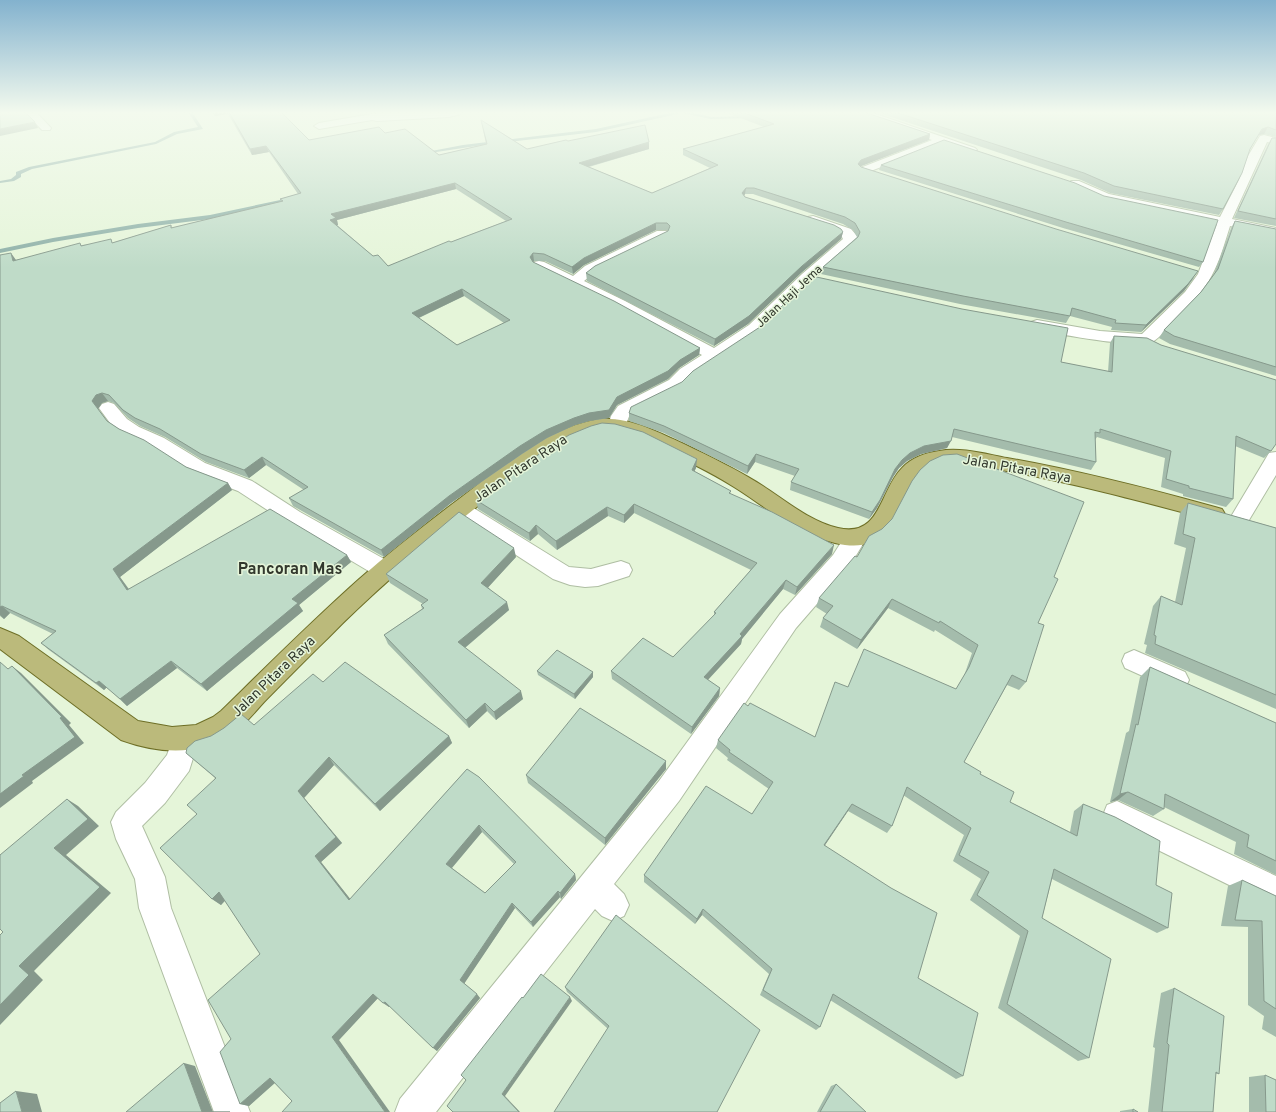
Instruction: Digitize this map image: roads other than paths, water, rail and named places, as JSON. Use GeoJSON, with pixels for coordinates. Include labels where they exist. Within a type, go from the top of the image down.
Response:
{"type":"FeatureCollection","features":[{"type":"Feature","properties":{"kind":"main road","name":"Jalan Pitara Raya"},"geometry":{"type":"LineString","coordinates":[[0,638],[10,643],[66,682],[130,731],[155,738],[186,739],[198,737],[222,726],[341,609],[385,570],[460,509],[499,480],[568,436],[597,426],[617,425],[629,428],[665,443],[727,474],[814,527],[843,538],[864,536],[875,529],[882,521],[906,475],[933,458],[944,457],[972,459],[1051,473],[1135,492],[1261,526]]}},
{"type":"Feature","properties":{"kind":"street"},"geometry":{"type":"LineString","coordinates":[[880,164],[864,170],[885,176]]}},
{"type":"Feature","properties":{"kind":"street"},"geometry":{"type":"LineString","coordinates":[[1146,339],[1155,332],[1190,294],[1197,272],[1226,220],[1228,211],[1245,180],[1251,164]]}},
{"type":"Feature","properties":{"kind":"street"},"geometry":{"type":"LineString","coordinates":[[1063,180],[1106,197],[1226,220],[1276,232]]}},
{"type":"Feature","properties":{"kind":"street","name":"Jalan Haji Jema"},"geometry":{"type":"LineString","coordinates":[[617,425],[624,410],[675,384],[686,373],[713,354],[755,328],[814,279],[850,240],[850,236],[846,232],[838,228],[803,217]]}},
{"type":"Feature","properties":{"kind":"street"},"geometry":{"type":"LineString","coordinates":[[575,281],[590,269],[662,234]]}},
{"type":"Feature","properties":{"kind":"street"},"geometry":{"type":"LineString","coordinates":[[539,265],[575,281],[713,354]]}},
{"type":"Feature","properties":{"kind":"street"},"geometry":{"type":"LineString","coordinates":[[1021,322],[1100,336],[1146,339],[1164,348]]}},
{"type":"Feature","properties":{"kind":"street"},"geometry":{"type":"LineString","coordinates":[[108,408],[120,423],[132,431],[157,442],[198,468],[245,486],[293,517],[385,570]]}},
{"type":"Feature","properties":{"kind":"street"},"geometry":{"type":"LineString","coordinates":[[1238,520],[1276,458]]}},
{"type":"Feature","properties":{"kind":"street"},"geometry":{"type":"LineString","coordinates":[[460,509],[566,575],[577,579],[592,579],[621,570]]}},
{"type":"Feature","properties":{"kind":"street"},"geometry":{"type":"LineString","coordinates":[[413,1112],[603,896],[669,791],[760,659],[788,621],[841,561],[855,538]]}},
{"type":"Feature","properties":{"kind":"street"},"geometry":{"type":"LineString","coordinates":[[1134,661],[1198,690]]}},
{"type":"Feature","properties":{"kind":"street"},"geometry":{"type":"LineString","coordinates":[[186,739],[179,762],[155,793],[126,822],[131,839],[150,877],[155,908],[169,949],[232,1112]]}},
{"type":"Feature","properties":{"kind":"street"},"geometry":{"type":"LineString","coordinates":[[1117,815],[1276,892]]}},
{"type":"Feature","properties":{"kind":"waterway"},"geometry":{"type":"LineString","coordinates":[[0,182],[12,180],[19,176],[18,173],[31,168],[52,164]]}},
{"type":"Feature","properties":{"kind":"waterway"},"geometry":{"type":"LineString","coordinates":[[0,251],[53,240],[138,226],[210,217],[285,201]]}},
{"type":"Feature","properties":{"kind":"district","name":"Pancoran Mas"},"geometry":{"type":"Point","coordinates":[290,568]}}]}
